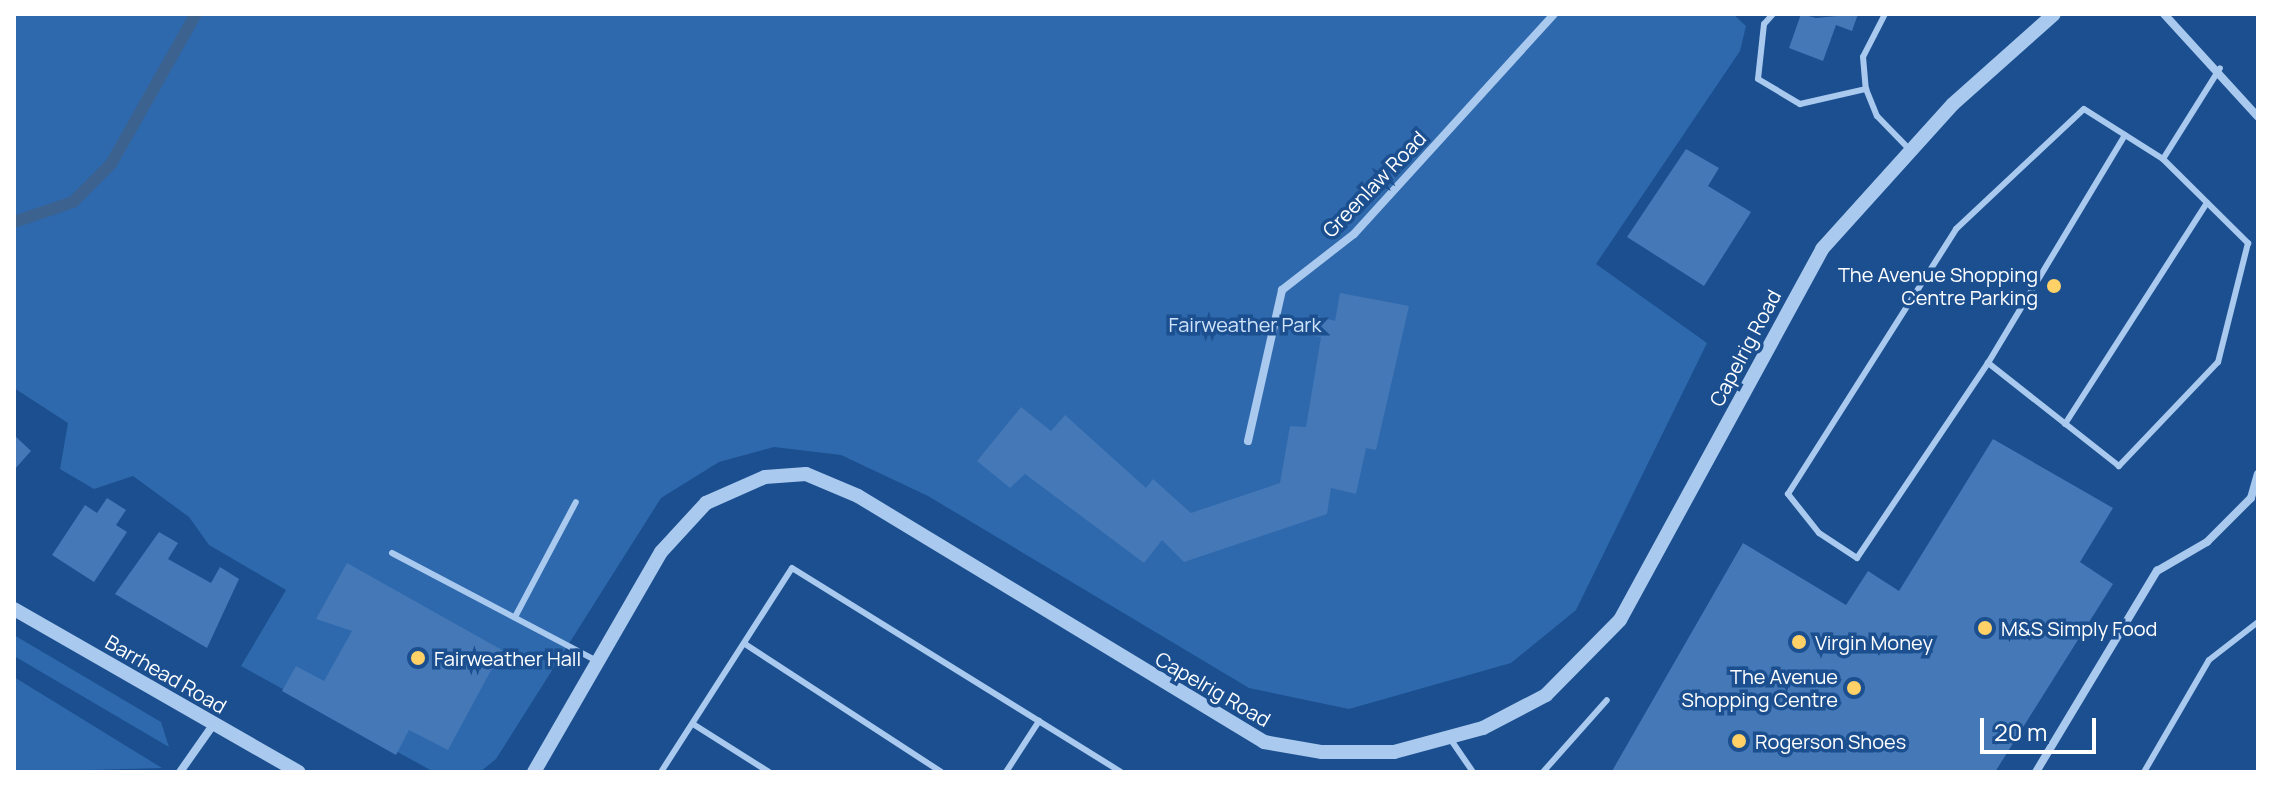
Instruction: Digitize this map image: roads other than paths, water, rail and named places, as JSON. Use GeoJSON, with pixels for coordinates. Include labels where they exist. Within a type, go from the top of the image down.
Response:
{"type":"FeatureCollection","features":[{"type":"Feature","properties":{"kind":"street","name":"Greenlaw Road"},"geometry":{"type":"LineString","coordinates":[[1248,441],[1282,290],[1354,234],[1554,14]]}},
{"type":"Feature","properties":{"kind":"street","name":"Capelrig Road"},"geometry":{"type":"LineString","coordinates":[[534,772],[661,552],[706,503],[765,477],[806,474],[858,496],[1264,742],[1322,752],[1394,752],[1449,737],[1546,695],[1620,620],[1822,249],[1911,151],[2054,14]]}},
{"type":"Feature","properties":{"kind":"street"},"geometry":{"type":"LineString","coordinates":[[2164,14],[2220,68],[2258,117]]}},
{"type":"Feature","properties":{"kind":"street"},"geometry":{"type":"LineString","coordinates":[[2036,772],[2157,571],[2207,542],[2251,498],[2258,474]]}},
{"type":"Feature","properties":{"kind":"street","name":"Barrhead Road"},"geometry":{"type":"LineString","coordinates":[[14,609],[299,772]]}},
{"type":"Feature","properties":{"kind":"street"},"geometry":{"type":"LineString","coordinates":[[180,772],[213,725]]}},
{"type":"Feature","properties":{"kind":"lane"},"geometry":{"type":"LineString","coordinates":[[1773,14],[1764,24],[1758,79],[1800,104],[1866,89]]}},
{"type":"Feature","properties":{"kind":"lane"},"geometry":{"type":"LineString","coordinates":[[1885,14],[1863,57],[1866,89],[1877,116],[1911,151]]}},
{"type":"Feature","properties":{"kind":"lane"},"geometry":{"type":"LineString","coordinates":[[2163,159],[2220,68]]}},
{"type":"Feature","properties":{"kind":"lane"},"geometry":{"type":"LineString","coordinates":[[1988,363],[2119,466],[2218,362],[2248,243],[2163,159],[2084,109],[1956,229],[1788,494],[1819,533],[1857,558],[1988,363],[2125,135]]}},
{"type":"Feature","properties":{"kind":"lane"},"geometry":{"type":"LineString","coordinates":[[2065,424],[2207,203]]}},
{"type":"Feature","properties":{"kind":"lane"},"geometry":{"type":"LineString","coordinates":[[2251,498],[2258,506]]}},
{"type":"Feature","properties":{"kind":"lane"},"geometry":{"type":"LineString","coordinates":[[515,617],[576,502]]}},
{"type":"Feature","properties":{"kind":"lane"},"geometry":{"type":"LineString","coordinates":[[392,553],[597,661]]}},
{"type":"Feature","properties":{"kind":"lane"},"geometry":{"type":"LineString","coordinates":[[661,772],[792,568],[1121,772]]}},
{"type":"Feature","properties":{"kind":"lane"},"geometry":{"type":"LineString","coordinates":[[2144,772],[2209,660],[2258,622]]}},
{"type":"Feature","properties":{"kind":"lane"},"geometry":{"type":"LineString","coordinates":[[745,644],[941,772]]}},
{"type":"Feature","properties":{"kind":"lane"},"geometry":{"type":"LineString","coordinates":[[1543,772],[1607,700]]}},
{"type":"Feature","properties":{"kind":"lane"},"geometry":{"type":"LineString","coordinates":[[1006,772],[1039,721]]}},
{"type":"Feature","properties":{"kind":"lane"},"geometry":{"type":"LineString","coordinates":[[693,724],[769,772]]}},
{"type":"Feature","properties":{"kind":"lane"},"geometry":{"type":"LineString","coordinates":[[1449,737],[1473,772]]}},
{"type":"Feature","properties":{"kind":"waterway"},"geometry":{"type":"LineString","coordinates":[[14,222],[73,202],[111,164],[196,14]]}},
{"type":"Feature","properties":{"kind":"place","name":"The Avenue Shopping Centre Parking"},"geometry":{"type":"Point","coordinates":[2054,286]}},
{"type":"Feature","properties":{"kind":"place","name":"M&S Simply Food"},"geometry":{"type":"Point","coordinates":[1985,628]}},
{"type":"Feature","properties":{"kind":"place","name":"Virgin Money"},"geometry":{"type":"Point","coordinates":[1799,642]}},
{"type":"Feature","properties":{"kind":"place","name":"Fairweather Hall"},"geometry":{"type":"Point","coordinates":[418,658]}},
{"type":"Feature","properties":{"kind":"place","name":"The Avenue Shopping Centre"},"geometry":{"type":"Point","coordinates":[1854,688]}},
{"type":"Feature","properties":{"kind":"place","name":"Rogerson Shoes"},"geometry":{"type":"Point","coordinates":[1739,741]}},
{"type":"Feature","properties":{"kind":"park label","name":"Fairweather Park"},"geometry":{"type":"Point","coordinates":[1245,324]}}]}
